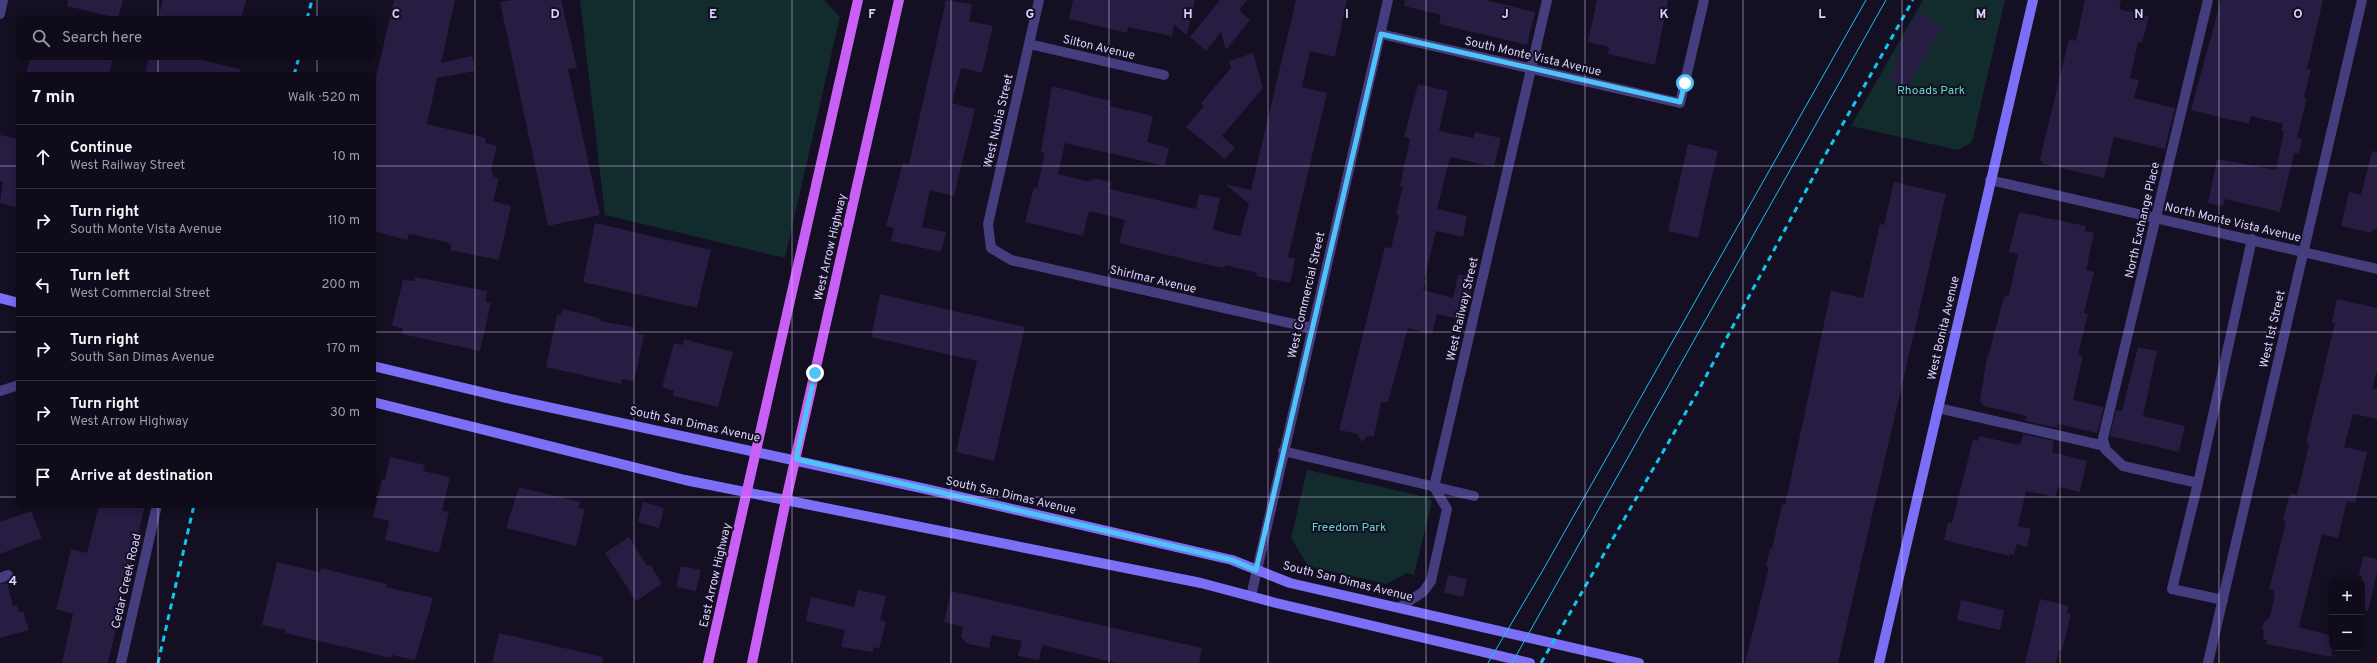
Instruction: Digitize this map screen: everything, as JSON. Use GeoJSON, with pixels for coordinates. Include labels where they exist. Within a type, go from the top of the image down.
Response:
{"type":"FeatureCollection","features":[{"type":"Feature","properties":{"kind":"main road"},"geometry":{"type":"LineString","coordinates":[[746,493],[858,0]]}},
{"type":"Feature","properties":{"kind":"main road","name":"West Arrow Highway"},"geometry":{"type":"LineString","coordinates":[[786,500],[899,0]]}},
{"type":"Feature","properties":{"kind":"main road","name":"East Arrow Highway"},"geometry":{"type":"LineString","coordinates":[[708,663],[746,493]]}},
{"type":"Feature","properties":{"kind":"main road"},"geometry":{"type":"LineString","coordinates":[[752,663],[786,500]]}},
{"type":"Feature","properties":{"kind":"street"},"geometry":{"type":"LineString","coordinates":[[0,14],[3,0]]}},
{"type":"Feature","properties":{"kind":"street","name":"West Nubia Street"},"geometry":{"type":"LineString","coordinates":[[991,248],[988,224],[1039,0]]}},
{"type":"Feature","properties":{"kind":"street","name":"West Commercial Street"},"geometry":{"type":"LineString","coordinates":[[1251,596],[1283,451],[1388,0]]}},
{"type":"Feature","properties":{"kind":"street","name":"West Railway Street"},"geometry":{"type":"LineString","coordinates":[[1434,487],[1547,0]]}},
{"type":"Feature","properties":{"kind":"street","name":"South Monte Vista Avenue"},"geometry":{"type":"LineString","coordinates":[[1381,34],[1680,102],[1704,0]]}},
{"type":"Feature","properties":{"kind":"street","name":"West Bonita Avenue"},"geometry":{"type":"LineString","coordinates":[[1879,663],[2033,0]]}},
{"type":"Feature","properties":{"kind":"street","name":"North Exchange Place"},"geometry":{"type":"LineString","coordinates":[[2105,446],[2103,438],[2208,0]]}},
{"type":"Feature","properties":{"kind":"street","name":"West 1st Street"},"geometry":{"type":"LineString","coordinates":[[2208,663],[2362,0]]}},
{"type":"Feature","properties":{"kind":"street","name":"Silton Avenue"},"geometry":{"type":"LineString","coordinates":[[1029,44],[1164,76]]}},
{"type":"Feature","properties":{"kind":"street","name":"North Monte Vista Avenue"},"geometry":{"type":"LineString","coordinates":[[1990,180],[2252,239],[2377,269]]}},
{"type":"Feature","properties":{"kind":"street"},"geometry":{"type":"LineString","coordinates":[[2223,600],[2172,589],[2198,483],[2252,239]]}},
{"type":"Feature","properties":{"kind":"street","name":"Shirlmar Avenue"},"geometry":{"type":"LineString","coordinates":[[991,248],[1011,260],[1312,328]]}},
{"type":"Feature","properties":{"kind":"street"},"geometry":{"type":"LineString","coordinates":[[0,298],[16,301]]}},
{"type":"Feature","properties":{"kind":"street","name":"South San Dimas Avenue"},"geometry":{"type":"LineString","coordinates":[[376,367],[502,397],[796,459],[1232,560],[1290,583],[1639,663]]}},
{"type":"Feature","properties":{"kind":"street"},"geometry":{"type":"LineString","coordinates":[[0,391],[16,387]]}},
{"type":"Feature","properties":{"kind":"street"},"geometry":{"type":"LineString","coordinates":[[376,403],[663,475],[746,493],[1201,582],[1251,596],[1530,663]]}},
{"type":"Feature","properties":{"kind":"street"},"geometry":{"type":"LineString","coordinates":[[1938,408],[2105,446],[2105,449],[2123,466],[2198,483]]}},
{"type":"Feature","properties":{"kind":"street"},"geometry":{"type":"LineString","coordinates":[[1283,451],[1474,496]]}},
{"type":"Feature","properties":{"kind":"street"},"geometry":{"type":"LineString","coordinates":[[1400,608],[1422,592],[1431,581],[1447,509],[1434,487]]}},
{"type":"Feature","properties":{"kind":"street","name":"Cedar Creek Road"},"geometry":{"type":"LineString","coordinates":[[121,663],[156,508]]}},
{"type":"Feature","properties":{"kind":"green space"},"geometry":{"type":"Polygon","coordinates":[[[580,0],[824,0],[840,17],[785,258],[605,215],[580,0]]]}},
{"type":"Feature","properties":{"kind":"green space","name":"Rhoads Park"},"geometry":{"type":"Polygon","coordinates":[[[1923,0],[2005,0],[1972,142],[1958,150],[1851,126],[1923,0]]]}},
{"type":"Feature","properties":{"kind":"green space","name":"Freedom Park"},"geometry":{"type":"Polygon","coordinates":[[[1307,470],[1426,497],[1432,501],[1414,575],[1407,573],[1386,584],[1308,566],[1291,538],[1307,470]]]}},
{"type":"Feature","properties":{"kind":"building"},"geometry":{"type":"Polygon","coordinates":[[[68,0],[123,0],[119,16],[110,16],[67,6],[68,0]]]}},
{"type":"Feature","properties":{"kind":"building"},"geometry":{"type":"Polygon","coordinates":[[[163,0],[246,0],[242,16],[159,16],[163,0]]]}},
{"type":"Feature","properties":{"kind":"building"},"geometry":{"type":"Polygon","coordinates":[[[394,0],[455,0],[441,63],[472,56],[475,71],[437,78],[427,124],[486,138],[485,143],[497,146],[491,171],[494,177],[499,178],[493,201],[511,206],[499,260],[450,250],[451,245],[446,242],[409,234],[407,240],[376,232],[376,77],[394,0]]]}},
{"type":"Feature","properties":{"kind":"building"},"geometry":{"type":"Polygon","coordinates":[[[512,0],[561,0],[577,68],[568,69],[600,215],[548,226],[500,2],[512,0]]]}},
{"type":"Feature","properties":{"kind":"building"},"geometry":{"type":"Polygon","coordinates":[[[946,0],[971,4],[972,6],[969,21],[993,26],[982,73],[961,68],[952,103],[975,109],[954,196],[930,190],[922,227],[946,232],[941,252],[891,241],[894,228],[886,226],[903,163],[909,164],[946,0]]]}},
{"type":"Feature","properties":{"kind":"building"},"geometry":{"type":"Polygon","coordinates":[[[1073,0],[1195,0],[1187,35],[1174,25],[1172,36],[1128,27],[1127,33],[1069,19],[1073,0]]]}},
{"type":"Feature","properties":{"kind":"building"},"geometry":{"type":"Polygon","coordinates":[[[1220,0],[1247,0],[1239,10],[1250,20],[1226,50],[1221,32],[1206,51],[1190,37],[1220,0]]]}},
{"type":"Feature","properties":{"kind":"building"},"geometry":{"type":"Polygon","coordinates":[[[1296,0],[1347,0],[1335,57],[1310,51],[1302,87],[1327,93],[1288,257],[1295,259],[1290,283],[1256,276],[1257,273],[1225,265],[1225,268],[1204,264],[1119,243],[1125,220],[1089,211],[1083,236],[1025,222],[1034,187],[1037,188],[1045,153],[1041,152],[1052,86],[1111,101],[1110,106],[1153,116],[1147,142],[1169,148],[1165,166],[1065,143],[1058,174],[1087,181],[1093,180],[1093,178],[1112,182],[1110,189],[1196,209],[1199,194],[1220,198],[1213,230],[1240,236],[1249,204],[1225,184],[1251,190],[1296,0]]]}},
{"type":"Feature","properties":{"kind":"building"},"geometry":{"type":"Polygon","coordinates":[[[1405,0],[1486,0],[1535,12],[1527,45],[1439,24],[1441,15],[1404,6],[1405,0]]]}},
{"type":"Feature","properties":{"kind":"building"},"geometry":{"type":"Polygon","coordinates":[[[1597,0],[1668,0],[1655,65],[1608,54],[1609,47],[1588,42],[1597,0]]]}},
{"type":"Feature","properties":{"kind":"building"},"geometry":{"type":"Polygon","coordinates":[[[2085,0],[2121,0],[2119,9],[2149,16],[2142,43],[2138,42],[2130,78],[2139,80],[2134,98],[2175,108],[2165,149],[2114,137],[2104,178],[2044,164],[2040,159],[2069,39],[2076,41],[2085,0]]]}},
{"type":"Feature","properties":{"kind":"building"},"geometry":{"type":"Polygon","coordinates":[[[2221,0],[2323,0],[2307,69],[2311,69],[2304,97],[2307,98],[2297,138],[2302,139],[2299,154],[2294,153],[2280,212],[2225,199],[2223,206],[2208,203],[2217,159],[2276,170],[2284,131],[2281,130],[2283,124],[2251,116],[2249,124],[2191,110],[2221,0]]]}},
{"type":"Feature","properties":{"kind":"building"},"geometry":{"type":"Polygon","coordinates":[[[1919,12],[1942,28],[1907,88],[1903,88],[1889,78],[1898,63],[1894,61],[1901,49],[1898,47],[1919,12]]]}},
{"type":"Feature","properties":{"kind":"building"},"geometry":{"type":"Polygon","coordinates":[[[1253,53],[1263,88],[1222,136],[1235,148],[1225,159],[1186,127],[1204,106],[1201,103],[1231,68],[1229,61],[1253,53]]]}},
{"type":"Feature","properties":{"kind":"building"},"geometry":{"type":"Polygon","coordinates":[[[29,60],[112,60],[110,72],[27,72],[29,60]]]}},
{"type":"Feature","properties":{"kind":"building"},"geometry":{"type":"Polygon","coordinates":[[[148,60],[201,60],[240,69],[240,72],[146,72],[148,60]]]}},
{"type":"Feature","properties":{"kind":"building"},"geometry":{"type":"Polygon","coordinates":[[[1418,84],[1448,91],[1439,131],[1473,138],[1475,132],[1501,138],[1494,167],[1450,157],[1437,209],[1467,216],[1463,237],[1436,231],[1423,290],[1453,298],[1458,274],[1475,278],[1463,320],[1437,314],[1432,334],[1408,328],[1388,402],[1381,402],[1374,437],[1367,436],[1362,442],[1357,434],[1339,430],[1385,247],[1391,248],[1399,215],[1396,215],[1403,186],[1400,186],[1410,139],[1404,137],[1418,84]]]}},
{"type":"Feature","properties":{"kind":"building"},"geometry":{"type":"Polygon","coordinates":[[[0,135],[16,138],[16,207],[0,203],[3,182],[0,181],[0,135]]]}},
{"type":"Feature","properties":{"kind":"building"},"geometry":{"type":"Polygon","coordinates":[[[1688,144],[1718,151],[1698,238],[1668,231],[1688,144]]]}},
{"type":"Feature","properties":{"kind":"building"},"geometry":{"type":"Polygon","coordinates":[[[2372,151],[2377,152],[2377,230],[2373,229],[2372,233],[2341,226],[2349,192],[2361,195],[2372,151]]]}},
{"type":"Feature","properties":{"kind":"building"},"geometry":{"type":"Polygon","coordinates":[[[1894,182],[1946,194],[1838,663],[1745,663],[1769,567],[1766,566],[1770,548],[1772,549],[1782,504],[1785,505],[1831,291],[1863,298],[1880,224],[1884,225],[1894,182]]]}},
{"type":"Feature","properties":{"kind":"building"},"geometry":{"type":"Polygon","coordinates":[[[2019,212],[2086,226],[2085,231],[2094,233],[2086,270],[2094,272],[2084,313],[2088,314],[2078,355],[2083,356],[2073,400],[2104,407],[2097,433],[2058,424],[2057,428],[2025,421],[2027,416],[1984,406],[1980,401],[1987,356],[1988,357],[2004,297],[2009,295],[2018,254],[2009,252],[2019,212]]]}},
{"type":"Feature","properties":{"kind":"building"},"geometry":{"type":"Polygon","coordinates":[[[595,223],[711,250],[697,308],[583,282],[595,223]]]}},
{"type":"Feature","properties":{"kind":"building"},"geometry":{"type":"Polygon","coordinates":[[[415,277],[487,291],[486,302],[491,303],[480,351],[402,334],[403,329],[392,325],[403,280],[414,281],[415,277]]]}},
{"type":"Feature","properties":{"kind":"building"},"geometry":{"type":"Polygon","coordinates":[[[880,294],[1025,327],[994,461],[956,452],[977,361],[871,337],[880,294]]]}},
{"type":"Feature","properties":{"kind":"building"},"geometry":{"type":"Polygon","coordinates":[[[2337,299],[2377,308],[2377,370],[2372,389],[2377,389],[2377,419],[2353,414],[2344,447],[2367,452],[2355,503],[2347,501],[2338,538],[2322,534],[2299,627],[2329,635],[2329,651],[2332,651],[2332,657],[2266,644],[2267,640],[2263,639],[2264,631],[2262,628],[2264,622],[2270,617],[2275,595],[2273,594],[2274,590],[2269,589],[2286,521],[2283,520],[2290,493],[2297,495],[2309,444],[2306,443],[2335,323],[2332,322],[2337,299]]]}},
{"type":"Feature","properties":{"kind":"building"},"geometry":{"type":"Polygon","coordinates":[[[563,309],[600,318],[599,321],[634,327],[633,333],[644,335],[634,381],[622,379],[621,384],[546,367],[557,315],[560,315],[563,309]]]}},
{"type":"Feature","properties":{"kind":"building"},"geometry":{"type":"Polygon","coordinates":[[[684,339],[733,352],[718,407],[673,396],[674,391],[662,387],[674,343],[683,345],[684,339]]]}},
{"type":"Feature","properties":{"kind":"building"},"geometry":{"type":"Polygon","coordinates":[[[2138,347],[2157,351],[2143,416],[2185,426],[2179,452],[2110,436],[2116,410],[2122,411],[2138,347]]]}},
{"type":"Feature","properties":{"kind":"building"},"geometry":{"type":"Polygon","coordinates":[[[2023,434],[2054,441],[2052,452],[2087,461],[2080,492],[2058,487],[2055,497],[2026,491],[2018,526],[2031,529],[2027,547],[2017,544],[2014,555],[2010,554],[2009,556],[1944,540],[1948,523],[1952,523],[1973,440],[1978,441],[1979,436],[2020,445],[2023,434]]]}},
{"type":"Feature","properties":{"kind":"building"},"geometry":{"type":"Polygon","coordinates":[[[390,457],[425,465],[423,471],[450,477],[442,511],[449,512],[439,553],[385,540],[389,521],[373,517],[382,479],[385,480],[390,457]]]}},
{"type":"Feature","properties":{"kind":"building"},"geometry":{"type":"Polygon","coordinates":[[[519,487],[580,502],[578,508],[585,509],[576,546],[506,528],[519,487]]]}},
{"type":"Feature","properties":{"kind":"building"},"geometry":{"type":"Polygon","coordinates":[[[643,502],[664,508],[659,528],[638,522],[643,502]]]}},
{"type":"Feature","properties":{"kind":"building"},"geometry":{"type":"Polygon","coordinates":[[[98,508],[144,508],[108,663],[62,663],[73,614],[56,609],[71,549],[87,553],[98,508]]]}},
{"type":"Feature","properties":{"kind":"building"},"geometry":{"type":"Polygon","coordinates":[[[31,511],[42,538],[0,554],[0,522],[31,511]]]}},
{"type":"Feature","properties":{"kind":"building"},"geometry":{"type":"Polygon","coordinates":[[[629,537],[647,566],[650,564],[662,584],[636,601],[605,553],[629,537]]]}},
{"type":"Feature","properties":{"kind":"building"},"geometry":{"type":"Polygon","coordinates":[[[2363,556],[2377,559],[2377,572],[2368,611],[2365,610],[2365,579],[2362,579],[2362,576],[2359,576],[2363,556]]]}},
{"type":"Feature","properties":{"kind":"building"},"geometry":{"type":"Polygon","coordinates":[[[277,562],[320,572],[321,568],[387,584],[386,587],[433,598],[415,660],[392,655],[391,658],[285,633],[286,630],[262,625],[277,562]]]}},
{"type":"Feature","properties":{"kind":"building"},"geometry":{"type":"Polygon","coordinates":[[[681,566],[701,570],[696,591],[676,587],[681,566]]]}},
{"type":"Feature","properties":{"kind":"building"},"geometry":{"type":"Polygon","coordinates":[[[1448,575],[1467,579],[1463,597],[1444,593],[1448,575]]]}},
{"type":"Feature","properties":{"kind":"building"},"geometry":{"type":"Polygon","coordinates":[[[7,582],[13,606],[17,605],[19,612],[23,611],[29,630],[0,638],[0,584],[7,582]]]}},
{"type":"Feature","properties":{"kind":"building"},"geometry":{"type":"Polygon","coordinates":[[[858,590],[886,596],[880,620],[886,622],[879,649],[874,647],[873,652],[841,647],[845,630],[806,621],[811,597],[854,607],[858,590]]]}},
{"type":"Feature","properties":{"kind":"building"},"geometry":{"type":"Polygon","coordinates":[[[951,591],[1202,648],[1199,663],[1116,663],[1042,645],[1039,660],[1018,656],[1022,641],[992,635],[989,648],[968,644],[961,637],[963,627],[944,622],[951,591]]]}},
{"type":"Feature","properties":{"kind":"building"},"geometry":{"type":"Polygon","coordinates":[[[2040,599],[2069,606],[2067,613],[2071,614],[2062,651],[2059,650],[2056,663],[2025,663],[2040,599]]]}},
{"type":"Feature","properties":{"kind":"building"},"geometry":{"type":"Polygon","coordinates":[[[1961,600],[2004,610],[2000,630],[1957,620],[1961,600]]]}},
{"type":"Feature","properties":{"kind":"building"},"geometry":{"type":"Polygon","coordinates":[[[499,633],[603,657],[602,663],[492,663],[499,633]]]}},
{"type":"Feature","properties":{"kind":"tram line"},"geometry":{"type":"LineString","coordinates":[[1488,663],[1543,570],[1866,0]]}},
{"type":"Feature","properties":{"kind":"tram line"},"geometry":{"type":"LineString","coordinates":[[1512,663],[1886,0]]}},
{"type":"Feature","properties":{"kind":"railway"},"geometry":{"type":"LineString","coordinates":[[308,16],[312,0]]}},
{"type":"Feature","properties":{"kind":"railway"},"geometry":{"type":"LineString","coordinates":[[1541,663],[1697,393],[1823,159],[1913,0]]}},
{"type":"Feature","properties":{"kind":"railway"},"geometry":{"type":"LineString","coordinates":[[295,72],[298,60]]}},
{"type":"Feature","properties":{"kind":"railway"},"geometry":{"type":"LineString","coordinates":[[158,663],[193,508]]}},
{"type":"Feature","properties":{"kind":"route"},"geometry":{"type":"LineString","coordinates":[[815,373],[796,459],[1232,560],[1256,570],[1381,34],[1680,102],[1685,83]]}}]}
